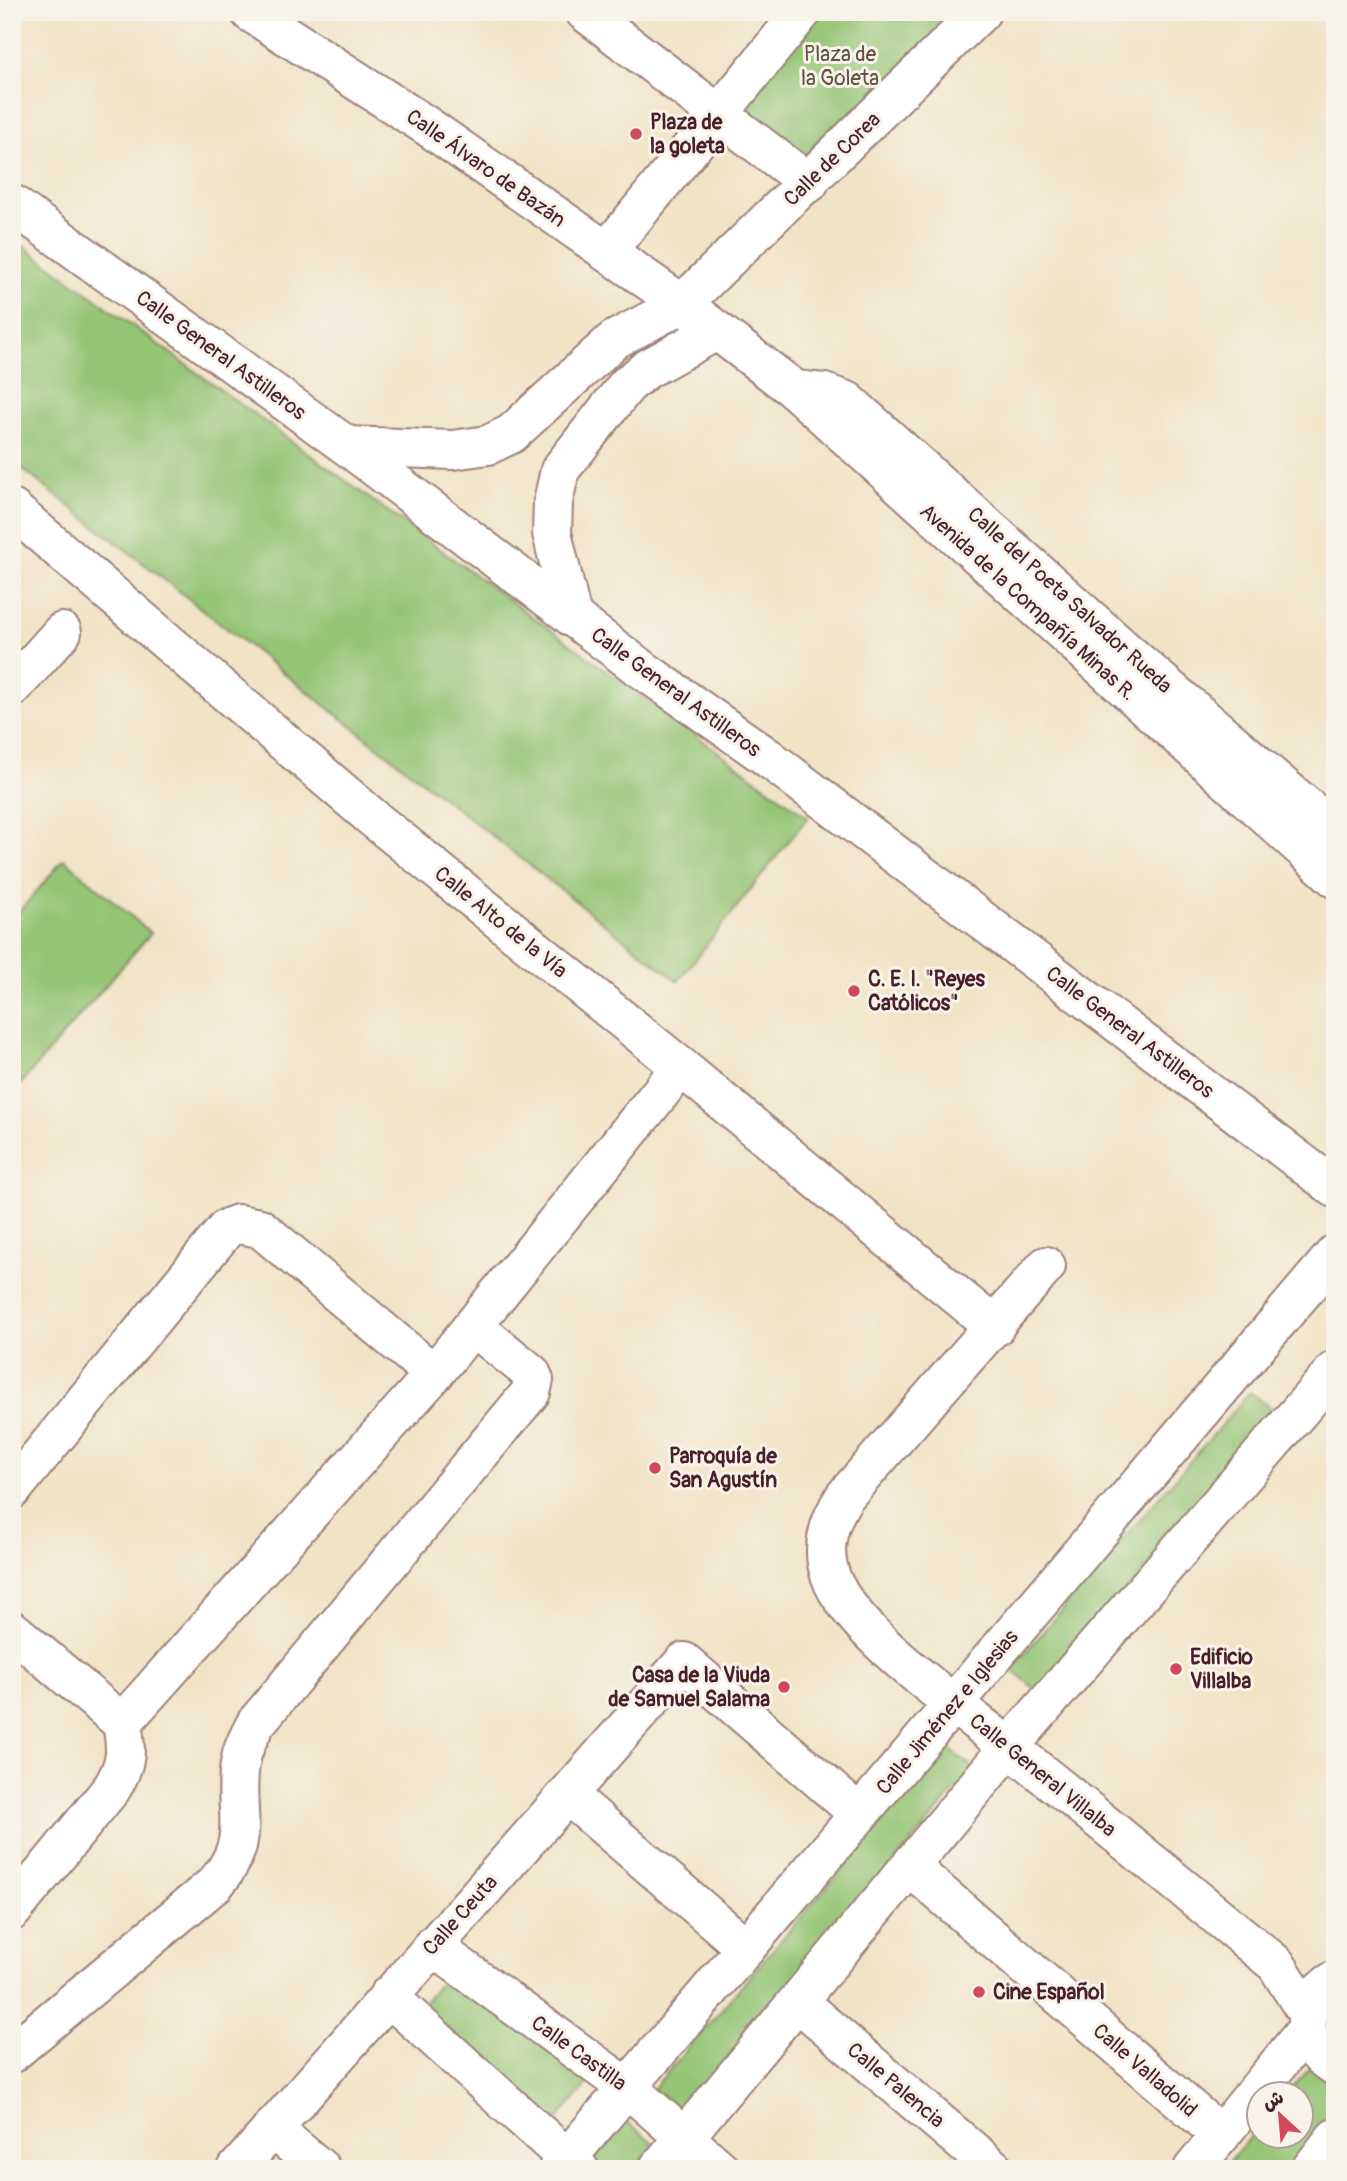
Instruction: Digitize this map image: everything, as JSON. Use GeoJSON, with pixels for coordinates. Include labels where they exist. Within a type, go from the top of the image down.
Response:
{"type":"FeatureCollection","features":[{"type":"Feature","properties":{"kind":"street","name":"Calle Álvaro de Bazán"},"geometry":{"type":"LineString","coordinates":[[250,12],[427,126],[607,251],[716,331]]}},
{"type":"Feature","properties":{"kind":"street"},"geometry":{"type":"LineString","coordinates":[[585,12],[809,183]]}},
{"type":"Feature","properties":{"kind":"street"},"geometry":{"type":"LineString","coordinates":[[607,251],[802,12]]}},
{"type":"Feature","properties":{"kind":"street","name":"Calle de Corea"},"geometry":{"type":"LineString","coordinates":[[347,446],[453,450],[488,445],[511,433],[614,340],[681,304],[809,183],[981,12]]}},
{"type":"Feature","properties":{"kind":"street","name":"Calle General Astilleros"},"geometry":{"type":"LineString","coordinates":[[12,204],[347,446],[572,617],[767,757],[1335,1188]]}},
{"type":"Feature","properties":{"kind":"street"},"geometry":{"type":"LineString","coordinates":[[572,617],[552,533],[553,502],[560,470],[627,385],[647,369],[716,331]]}},
{"type":"Feature","properties":{"kind":"street","name":"Avenida de la Compañía Minas R."},"geometry":{"type":"LineString","coordinates":[[716,331],[795,390],[1335,878]]}},
{"type":"Feature","properties":{"kind":"street","name":"Calle del Poeta Salvador Rueda"},"geometry":{"type":"LineString","coordinates":[[795,390],[824,393],[847,401],[1129,654],[1335,831]]}},
{"type":"Feature","properties":{"kind":"street","name":"Calle Alto de la Vía"},"geometry":{"type":"LineString","coordinates":[[12,509],[374,819],[681,1067],[995,1327]]}},
{"type":"Feature","properties":{"kind":"street"},"geometry":{"type":"LineString","coordinates":[[12,688],[62,632]]}},
{"type":"Feature","properties":{"kind":"street"},"geometry":{"type":"LineString","coordinates":[[12,1911],[113,1788],[125,1767],[122,1723],[434,1374],[681,1067]]}},
{"type":"Feature","properties":{"kind":"street"},"geometry":{"type":"LineString","coordinates":[[12,1490],[227,1228],[238,1224],[260,1228],[434,1374]]}},
{"type":"Feature","properties":{"kind":"street","name":"Calle Jiménez e Iglesias"},"geometry":{"type":"LineString","coordinates":[[568,2165],[628,2088],[1335,1254]]}},
{"type":"Feature","properties":{"kind":"street"},"geometry":{"type":"LineString","coordinates":[[995,1327],[1046,1266]]}},
{"type":"Feature","properties":{"kind":"street"},"geometry":{"type":"LineString","coordinates":[[12,2053],[215,1884],[229,1867],[241,1832],[240,1765],[245,1745],[256,1723],[531,1392],[534,1380],[531,1373],[472,1326]]}},
{"type":"Feature","properties":{"kind":"street","name":"Calle General Villalba"},"geometry":{"type":"LineString","coordinates":[[995,1327],[845,1496],[827,1528],[827,1562],[839,1594],[862,1622],[955,1703],[1276,1964],[1306,2022],[1312,2046],[1323,2059],[1335,2066]]}},
{"type":"Feature","properties":{"kind":"street"},"geometry":{"type":"LineString","coordinates":[[657,2169],[1009,1747],[1335,1370]]}},
{"type":"Feature","properties":{"kind":"street"},"geometry":{"type":"LineString","coordinates":[[12,1630],[122,1723]]}},
{"type":"Feature","properties":{"kind":"street","name":"Calle Ceuta"},"geometry":{"type":"LineString","coordinates":[[237,2169],[684,1662],[859,1814]]}},
{"type":"Feature","properties":{"kind":"street"},"geometry":{"type":"LineString","coordinates":[[568,1795],[746,1948]]}},
{"type":"Feature","properties":{"kind":"street","name":"Calle Valladolid"},"geometry":{"type":"LineString","coordinates":[[910,1867],[1221,2135]]}},
{"type":"Feature","properties":{"kind":"street","name":"Calle Castilla"},"geometry":{"type":"LineString","coordinates":[[432,1946],[628,2088],[720,2169]]}},
{"type":"Feature","properties":{"kind":"street","name":"Calle General Villalba"},"geometry":{"type":"LineString","coordinates":[[1276,1964],[1335,1979]]}},
{"type":"Feature","properties":{"kind":"street"},"geometry":{"type":"LineString","coordinates":[[1193,2169],[1306,2022],[1313,1998],[1335,1979]]}},
{"type":"Feature","properties":{"kind":"street"},"geometry":{"type":"LineString","coordinates":[[388,1996],[568,2165]]}},
{"type":"Feature","properties":{"kind":"street","name":"Calle Palencia"},"geometry":{"type":"LineString","coordinates":[[798,2002],[994,2169]]}},
{"type":"Feature","properties":{"kind":"street"},"geometry":{"type":"LineString","coordinates":[[272,2128],[321,2169]]}},
{"type":"Feature","properties":{"kind":"street"},"geometry":{"type":"LineString","coordinates":[[1311,2169],[1335,2138]]}},
{"type":"Feature","properties":{"kind":"green space","name":"Plaza de la Goleta"},"geometry":{"type":"Polygon","coordinates":[[[814,12],[968,12],[808,177],[735,112],[814,12]]]}},
{"type":"Feature","properties":{"kind":"green space"},"geometry":{"type":"Polygon","coordinates":[[[12,238],[808,817],[678,981],[12,461],[12,238]]]}},
{"type":"Feature","properties":{"kind":"green space"},"geometry":{"type":"Polygon","coordinates":[[[64,859],[151,933],[12,1094],[12,920],[64,859]]]}},
{"type":"Feature","properties":{"kind":"green space"},"geometry":{"type":"Polygon","coordinates":[[[1250,1392],[1279,1414],[1039,1692],[1011,1669],[1250,1392]]]}},
{"type":"Feature","properties":{"kind":"green space"},"geometry":{"type":"Polygon","coordinates":[[[947,1747],[974,1769],[682,2112],[653,2089],[947,1747]]]}},
{"type":"Feature","properties":{"kind":"green space"},"geometry":{"type":"Polygon","coordinates":[[[457,1964],[591,2080],[555,2122],[421,2006],[457,1964]]]}},
{"type":"Feature","properties":{"kind":"green space"},"geometry":{"type":"Polygon","coordinates":[[[1315,2062],[1335,2079],[1335,2120],[1316,2142],[1316,2080],[1299,2080],[1315,2062]]]}},
{"type":"Feature","properties":{"kind":"green space"},"geometry":{"type":"Polygon","coordinates":[[[625,2121],[655,2144],[634,2169],[602,2169],[593,2160],[625,2121]]]}},
{"type":"Feature","properties":{"kind":"green space"},"geometry":{"type":"Polygon","coordinates":[[[1246,2142],[1246,2150],[1309,2150],[1293,2169],[1223,2169],[1246,2142]]]}},
{"type":"Feature","properties":{"kind":"place","name":"Plaza de la goleta"},"geometry":{"type":"Point","coordinates":[636,134]}},
{"type":"Feature","properties":{"kind":"place","name":"C. E. I. \"Reyes Católicos\""},"geometry":{"type":"Point","coordinates":[854,991]}},
{"type":"Feature","properties":{"kind":"place","name":"Parroquía de San Agustín"},"geometry":{"type":"Point","coordinates":[655,1468]}},
{"type":"Feature","properties":{"kind":"place","name":"Edificio Villalba"},"geometry":{"type":"Point","coordinates":[1176,1669]}},
{"type":"Feature","properties":{"kind":"place","name":"Casa de la Viuda de Samuel Salama"},"geometry":{"type":"Point","coordinates":[784,1687]}},
{"type":"Feature","properties":{"kind":"place","name":"Cine Español"},"geometry":{"type":"Point","coordinates":[979,1992]}}]}
